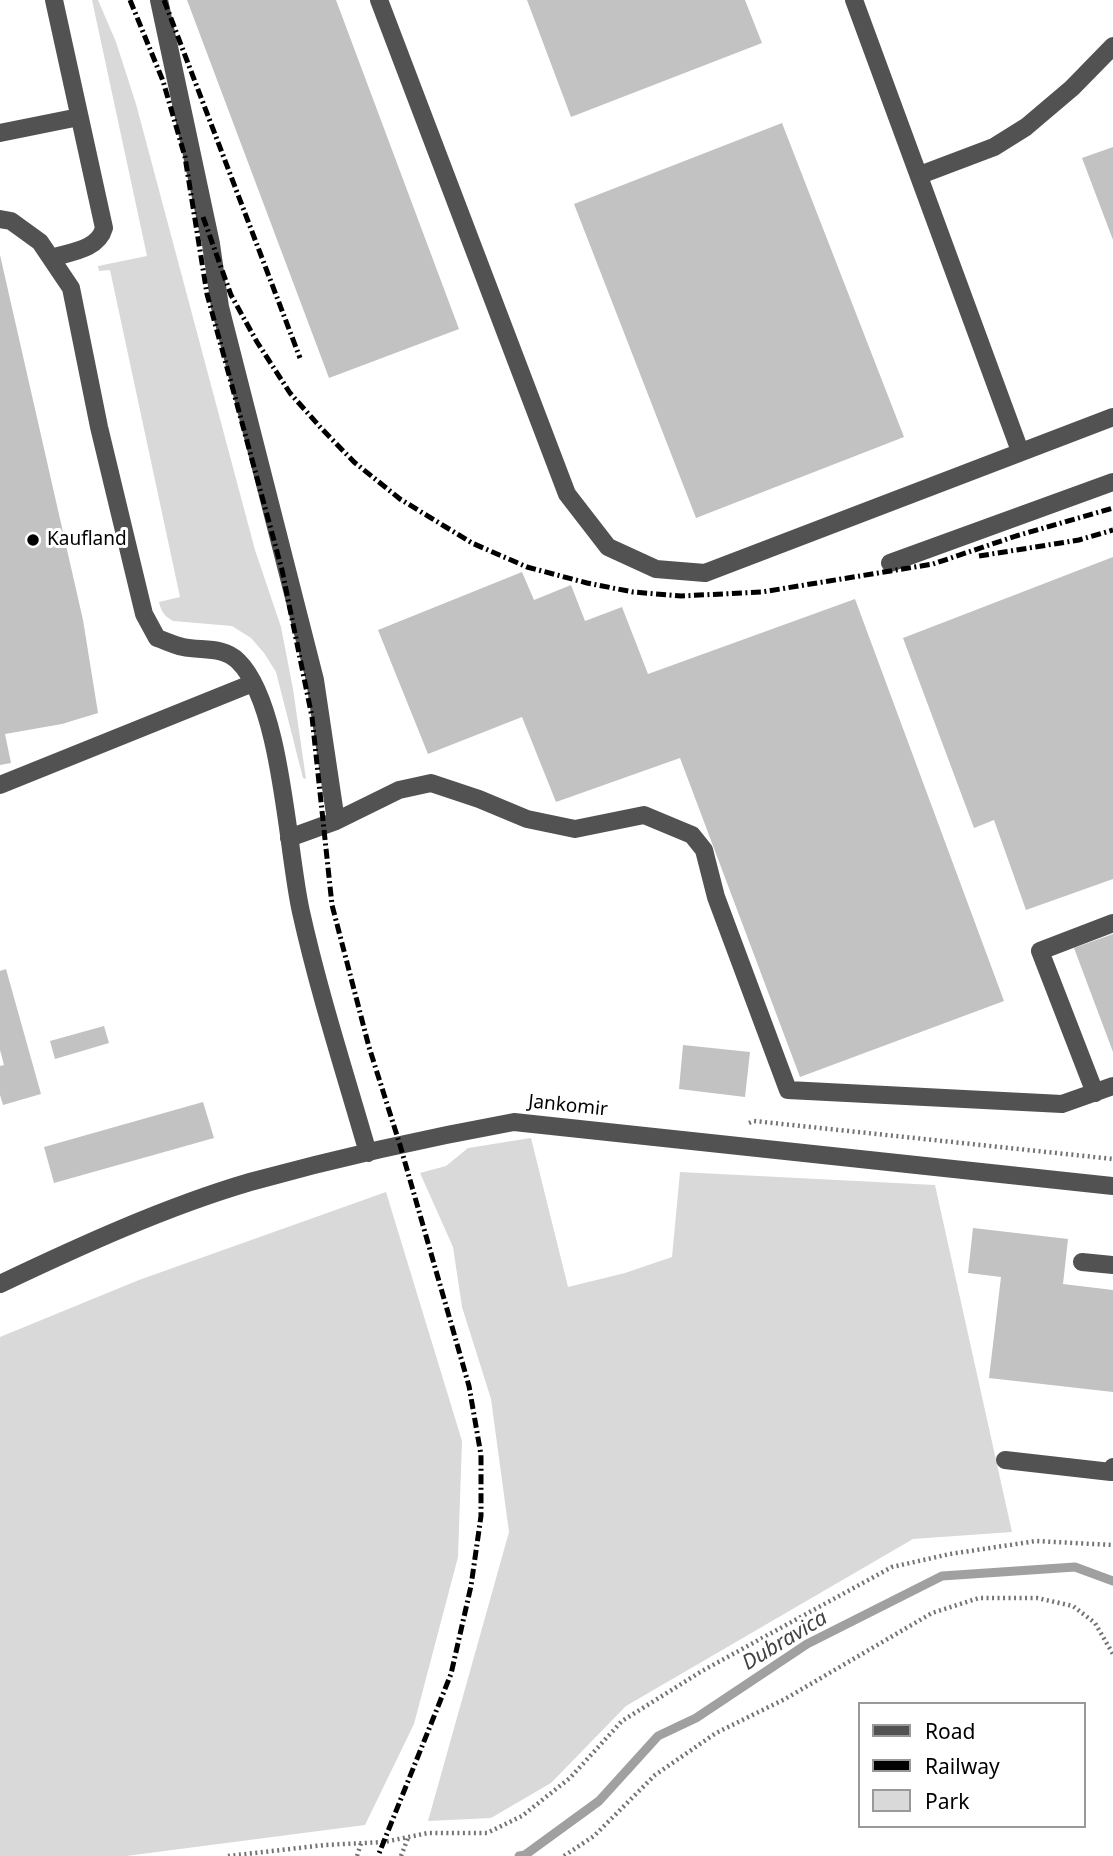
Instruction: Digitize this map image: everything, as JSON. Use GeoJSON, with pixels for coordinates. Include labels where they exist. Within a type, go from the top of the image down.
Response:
{"type":"FeatureCollection","features":[{"type":"Feature","properties":{"kind":"street"},"geometry":{"type":"LineString","coordinates":[[51,258],[95,244],[104,228],[54,0]]}},
{"type":"Feature","properties":{"kind":"street"},"geometry":{"type":"LineString","coordinates":[[159,0],[211,244],[220,307],[316,680],[336,821]]}},
{"type":"Feature","properties":{"kind":"street"},"geometry":{"type":"LineString","coordinates":[[379,0],[566,494],[608,547],[656,569],[705,573],[1113,417]]}},
{"type":"Feature","properties":{"kind":"street"},"geometry":{"type":"LineString","coordinates":[[854,0],[1020,451]]}},
{"type":"Feature","properties":{"kind":"street"},"geometry":{"type":"LineString","coordinates":[[920,175],[994,147],[1026,127],[1072,88],[1113,46]]}},
{"type":"Feature","properties":{"kind":"street"},"geometry":{"type":"LineString","coordinates":[[0,133],[79,117]]}},
{"type":"Feature","properties":{"kind":"street"},"geometry":{"type":"LineString","coordinates":[[0,219],[11,221],[40,242],[71,288],[99,427],[144,614],[157,638],[183,647],[220,650],[238,660],[259,693],[275,754],[300,909],[318,983],[368,1153]]}},
{"type":"Feature","properties":{"kind":"street"},"geometry":{"type":"LineString","coordinates":[[890,564],[1113,482]]}},
{"type":"Feature","properties":{"kind":"street"},"geometry":{"type":"LineString","coordinates":[[0,785],[253,684]]}},
{"type":"Feature","properties":{"kind":"street"},"geometry":{"type":"LineString","coordinates":[[289,838],[336,821],[399,790],[431,783],[527,819],[575,829],[644,815],[681,828],[692,835],[704,850],[716,897],[788,1090],[1062,1104],[1113,1086]]}},
{"type":"Feature","properties":{"kind":"street"},"geometry":{"type":"LineString","coordinates":[[1095,1093],[1040,951],[1113,923]]}},
{"type":"Feature","properties":{"kind":"street","name":"Jankomir"},"geometry":{"type":"LineString","coordinates":[[0,1284],[56,1257],[168,1211],[249,1183],[368,1153],[514,1122],[1113,1186]]}},
{"type":"Feature","properties":{"kind":"street"},"geometry":{"type":"LineString","coordinates":[[1082,1262],[1113,1265]]}},
{"type":"Feature","properties":{"kind":"street"},"geometry":{"type":"LineString","coordinates":[[1005,1460],[1111,1472],[1113,1467]]}},
{"type":"Feature","properties":{"kind":"path"},"geometry":{"type":"LineString","coordinates":[[228,1856],[361,1843],[428,1833],[487,1833],[522,1816],[570,1778],[622,1721],[702,1671],[892,1567],[950,1554],[1036,1541],[1113,1545]]}},
{"type":"Feature","properties":{"kind":"path"},"geometry":{"type":"LineString","coordinates":[[564,1856],[594,1836],[655,1775],[716,1733],[841,1668],[932,1612],[979,1598],[1037,1598],[1073,1606],[1095,1623],[1113,1654]]}},
{"type":"Feature","properties":{"kind":"path"},"geometry":{"type":"LineString","coordinates":[[401,1856],[409,1837]]}},
{"type":"Feature","properties":{"kind":"path"},"geometry":{"type":"LineString","coordinates":[[357,1856],[361,1843]]}},
{"type":"Feature","properties":{"kind":"green space"},"geometry":{"type":"Polygon","coordinates":[[[92,0],[98,0],[116,42],[136,104],[255,550],[281,627],[306,779],[303,778],[276,672],[264,653],[251,638],[232,626],[173,621],[162,611],[159,602],[180,597],[110,270],[99,271],[98,266],[147,256],[92,0]]]}},
{"type":"Feature","properties":{"kind":"green space"},"geometry":{"type":"Polygon","coordinates":[[[531,1138],[568,1287],[625,1273],[672,1257],[680,1172],[935,1185],[1012,1532],[913,1539],[626,1706],[551,1783],[491,1818],[428,1821],[509,1532],[491,1399],[462,1307],[453,1247],[420,1173],[446,1166],[468,1148],[531,1138]]]}},
{"type":"Feature","properties":{"kind":"green space"},"geometry":{"type":"Polygon","coordinates":[[[386,1192],[462,1441],[458,1557],[414,1724],[365,1825],[126,1856],[0,1856],[0,1337],[139,1280],[386,1192]]]}},
{"type":"Feature","properties":{"kind":"building"},"geometry":{"type":"Polygon","coordinates":[[[187,0],[336,0],[459,329],[329,378],[187,0]]]}},
{"type":"Feature","properties":{"kind":"building"},"geometry":{"type":"Polygon","coordinates":[[[527,0],[745,0],[762,43],[571,117],[527,0]]]}},
{"type":"Feature","properties":{"kind":"building"},"geometry":{"type":"Polygon","coordinates":[[[782,123],[904,437],[696,518],[574,204],[782,123]]]}},
{"type":"Feature","properties":{"kind":"building"},"geometry":{"type":"Polygon","coordinates":[[[1113,147],[1113,240],[1082,158],[1113,147]]]}},
{"type":"Feature","properties":{"kind":"building","name":"Kaufland"},"geometry":{"type":"Polygon","coordinates":[[[0,255],[83,620],[98,713],[62,724],[5,734],[11,763],[0,765],[0,255]]]}},
{"type":"Feature","properties":{"kind":"building"},"geometry":{"type":"Polygon","coordinates":[[[1113,557],[1113,879],[1026,910],[994,820],[974,828],[903,638],[1113,557]]]}},
{"type":"Feature","properties":{"kind":"building"},"geometry":{"type":"Polygon","coordinates":[[[522,572],[534,600],[571,585],[585,621],[622,607],[648,674],[855,599],[1004,1001],[800,1077],[680,758],[556,802],[522,717],[428,754],[378,630],[522,572]]]}},
{"type":"Feature","properties":{"kind":"building"},"geometry":{"type":"Polygon","coordinates":[[[1113,934],[1113,1052],[1074,948],[1113,934]]]}},
{"type":"Feature","properties":{"kind":"building"},"geometry":{"type":"Polygon","coordinates":[[[6,969],[41,1094],[3,1105],[0,1095],[0,1066],[4,1065],[0,1050],[0,971],[6,969]]]}},
{"type":"Feature","properties":{"kind":"building"},"geometry":{"type":"Polygon","coordinates":[[[104,1026],[109,1043],[55,1059],[50,1041],[104,1026]]]}},
{"type":"Feature","properties":{"kind":"building"},"geometry":{"type":"Polygon","coordinates":[[[683,1045],[750,1052],[745,1097],[679,1089],[683,1045]]]}},
{"type":"Feature","properties":{"kind":"building"},"geometry":{"type":"Polygon","coordinates":[[[203,1102],[214,1138],[54,1183],[44,1147],[203,1102]]]}},
{"type":"Feature","properties":{"kind":"building"},"geometry":{"type":"Polygon","coordinates":[[[973,1228],[1068,1239],[1063,1284],[1113,1290],[1113,1392],[989,1378],[1001,1277],[968,1273],[973,1228]]]}},
{"type":"Feature","properties":{"kind":"waterway","name":"Dubravica"},"geometry":{"type":"LineString","coordinates":[[519,1856],[525,1855],[599,1801],[658,1736],[696,1718],[807,1644],[942,1576],[1075,1567],[1113,1581]]}},
{"type":"Feature","properties":{"kind":"railway"},"geometry":{"type":"LineString","coordinates":[[130,0],[163,81],[185,157],[207,294],[282,570],[312,717],[332,905],[369,1047],[469,1386],[481,1455],[481,1516],[471,1586],[451,1674],[378,1856]]}},
{"type":"Feature","properties":{"kind":"railway"},"geometry":{"type":"LineString","coordinates":[[164,0],[300,358]]}},
{"type":"Feature","properties":{"kind":"railway"},"geometry":{"type":"LineString","coordinates":[[203,217],[231,295],[257,342],[290,393],[321,428],[354,462],[400,499],[472,543],[527,567],[633,592],[681,596],[762,592],[933,564],[1113,508]]}},
{"type":"Feature","properties":{"kind":"railway"},"geometry":{"type":"LineString","coordinates":[[979,556],[1079,540],[1113,530]]}},
{"type":"Feature","properties":{"kind":"place","name":"Kaufland"},"geometry":{"type":"Point","coordinates":[33,540]}}]}
